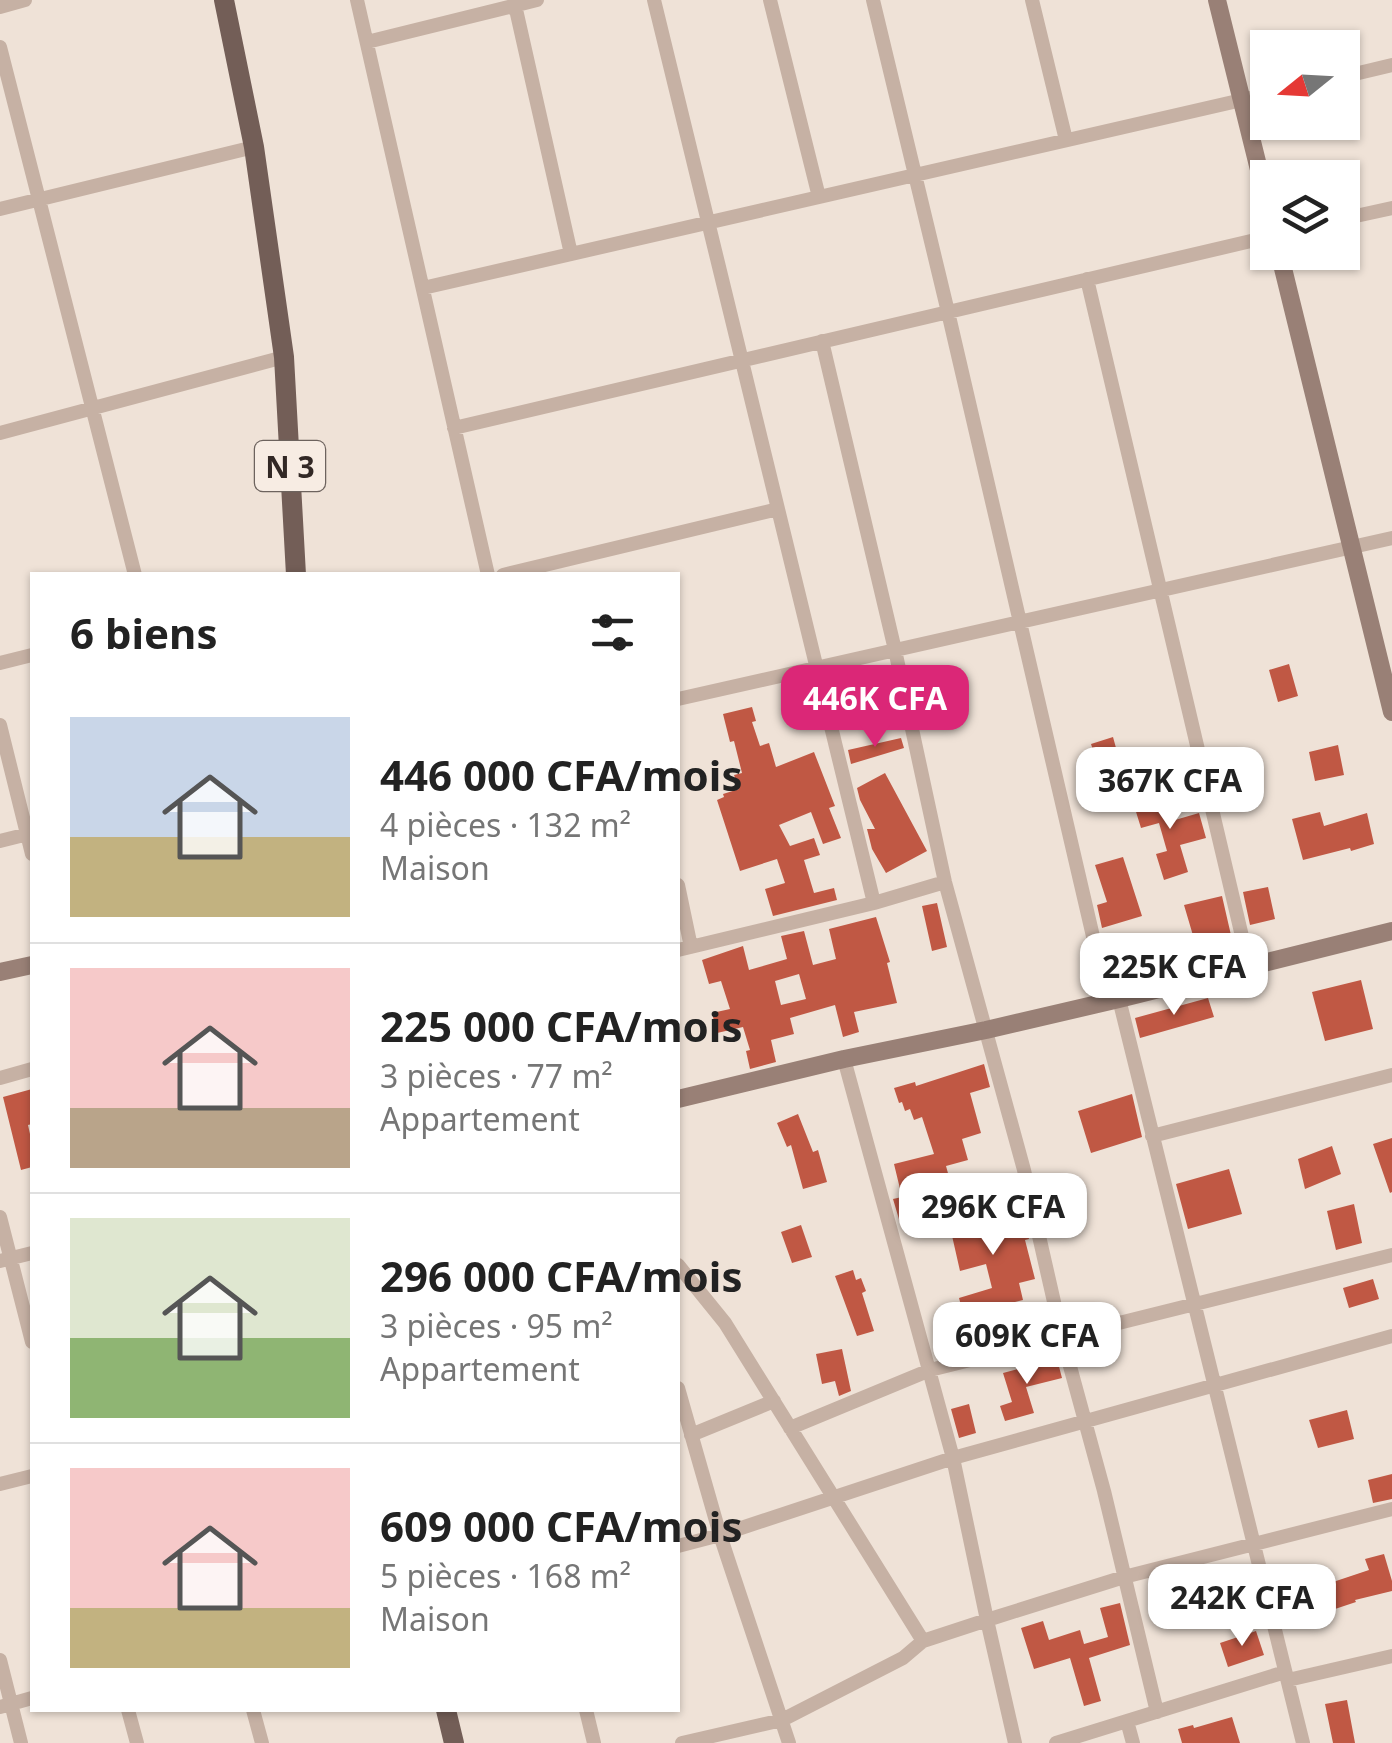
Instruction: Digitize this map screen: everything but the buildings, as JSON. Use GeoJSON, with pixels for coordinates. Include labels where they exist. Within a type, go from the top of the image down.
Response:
{"type":"FeatureCollection","features":[{"type":"Feature","properties":{"kind":"main road","name":"N 3"},"geometry":{"type":"LineString","coordinates":[[224,0],[254,147],[284,357],[296,572]]}},
{"type":"Feature","properties":{"kind":"main road"},"geometry":{"type":"LineString","coordinates":[[446,1712],[454,1743]]}},
{"type":"Feature","properties":{"kind":"street"},"geometry":{"type":"LineString","coordinates":[[0,8],[25,0]]}},
{"type":"Feature","properties":{"kind":"street"},"geometry":{"type":"LineString","coordinates":[[357,0],[487,572]]}},
{"type":"Feature","properties":{"kind":"street"},"geometry":{"type":"LineString","coordinates":[[367,42],[537,0]]}},
{"type":"Feature","properties":{"kind":"street"},"geometry":{"type":"LineString","coordinates":[[654,0],[874,903]]}},
{"type":"Feature","properties":{"kind":"street"},"geometry":{"type":"LineString","coordinates":[[770,0],[819,197]]}},
{"type":"Feature","properties":{"kind":"street"},"geometry":{"type":"LineString","coordinates":[[872,0],[1113,1000],[1152,1136],[1303,1743]]}},
{"type":"Feature","properties":{"kind":"street"},"geometry":{"type":"LineString","coordinates":[[1032,0],[1066,140]]}},
{"type":"Feature","properties":{"kind":"street"},"geometry":{"type":"LineString","coordinates":[[1217,0],[1256,160]]}},
{"type":"Feature","properties":{"kind":"street"},"geometry":{"type":"LineString","coordinates":[[516,5],[571,254]]}},
{"type":"Feature","properties":{"kind":"street"},"geometry":{"type":"LineString","coordinates":[[0,47],[134,572]]}},
{"type":"Feature","properties":{"kind":"street"},"geometry":{"type":"LineString","coordinates":[[1360,73],[1392,65]]}},
{"type":"Feature","properties":{"kind":"street"},"geometry":{"type":"LineString","coordinates":[[422,288],[1250,98]]}},
{"type":"Feature","properties":{"kind":"street"},"geometry":{"type":"LineString","coordinates":[[0,210],[254,147]]}},
{"type":"Feature","properties":{"kind":"street"},"geometry":{"type":"LineString","coordinates":[[1360,216],[1392,208]]}},
{"type":"Feature","properties":{"kind":"street"},"geometry":{"type":"LineString","coordinates":[[454,428],[1250,241]]}},
{"type":"Feature","properties":{"kind":"street"},"geometry":{"type":"LineString","coordinates":[[1283,270],[1351,547],[1386,663],[1392,712]]}},
{"type":"Feature","properties":{"kind":"street"},"geometry":{"type":"LineString","coordinates":[[1087,279],[1249,966]]}},
{"type":"Feature","properties":{"kind":"street"},"geometry":{"type":"LineString","coordinates":[[822,341],[896,650],[945,882],[1024,1170],[1157,1712]]}},
{"type":"Feature","properties":{"kind":"street"},"geometry":{"type":"LineString","coordinates":[[0,433],[284,357]]}},
{"type":"Feature","properties":{"kind":"street"},"geometry":{"type":"LineString","coordinates":[[516,572],[778,509]]}},
{"type":"Feature","properties":{"kind":"street"},"geometry":{"type":"LineString","coordinates":[[680,699],[1392,538]]}},
{"type":"Feature","properties":{"kind":"street"},"geometry":{"type":"LineString","coordinates":[[0,663],[30,656]]}},
{"type":"Feature","properties":{"kind":"street"},"geometry":{"type":"LineString","coordinates":[[0,725],[30,834],[0,841]]}},
{"type":"Feature","properties":{"kind":"street"},"geometry":{"type":"LineString","coordinates":[[680,906],[684,949],[945,882]]}},
{"type":"Feature","properties":{"kind":"street"},"geometry":{"type":"LineString","coordinates":[[680,1099],[986,1030],[1392,931]]}},
{"type":"Feature","properties":{"kind":"street"},"geometry":{"type":"LineString","coordinates":[[0,972],[30,964]]}},
{"type":"Feature","properties":{"kind":"street"},"geometry":{"type":"LineString","coordinates":[[844,1059],[953,1458],[1016,1743]]}},
{"type":"Feature","properties":{"kind":"street"},"geometry":{"type":"LineString","coordinates":[[0,1078],[30,1070]]}},
{"type":"Feature","properties":{"kind":"street"},"geometry":{"type":"LineString","coordinates":[[1152,1136],[1392,1075]]}},
{"type":"Feature","properties":{"kind":"street"},"geometry":{"type":"LineString","coordinates":[[0,1217],[5,1260],[30,1336]]}},
{"type":"Feature","properties":{"kind":"street"},"geometry":{"type":"LineString","coordinates":[[5,1260],[30,1254]]}},
{"type":"Feature","properties":{"kind":"street"},"geometry":{"type":"LineString","coordinates":[[790,1428],[930,1370],[1392,1254]]}},
{"type":"Feature","properties":{"kind":"street"},"geometry":{"type":"LineString","coordinates":[[680,1267],[725,1323],[923,1642]]}},
{"type":"Feature","properties":{"kind":"street"},"geometry":{"type":"LineString","coordinates":[[680,1545],[953,1458],[1392,1336]]}},
{"type":"Feature","properties":{"kind":"street"},"geometry":{"type":"LineString","coordinates":[[680,1395],[720,1535],[789,1743]]}},
{"type":"Feature","properties":{"kind":"street"},"geometry":{"type":"LineString","coordinates":[[680,1451],[774,1401]]}},
{"type":"Feature","properties":{"kind":"street"},"geometry":{"type":"LineString","coordinates":[[0,1484],[30,1476]]}},
{"type":"Feature","properties":{"kind":"street"},"geometry":{"type":"LineString","coordinates":[[682,1743],[782,1720],[904,1658],[923,1642],[987,1620],[1124,1577],[1392,1510]]}},
{"type":"Feature","properties":{"kind":"street"},"geometry":{"type":"LineString","coordinates":[[1056,1743],[1286,1676],[1392,1656]]}},
{"type":"Feature","properties":{"kind":"street"},"geometry":{"type":"LineString","coordinates":[[0,1660],[6,1705],[21,1743]]}},
{"type":"Feature","properties":{"kind":"street"},"geometry":{"type":"LineString","coordinates":[[129,1712],[137,1743]]}},
{"type":"Feature","properties":{"kind":"street"},"geometry":{"type":"LineString","coordinates":[[254,1712],[262,1743]]}},
{"type":"Feature","properties":{"kind":"street"},"geometry":{"type":"LineString","coordinates":[[586,1712],[594,1743]]}},
{"type":"Feature","properties":{"kind":"street"},"geometry":{"type":"LineString","coordinates":[[1127,1721],[1133,1743]]}}]}
